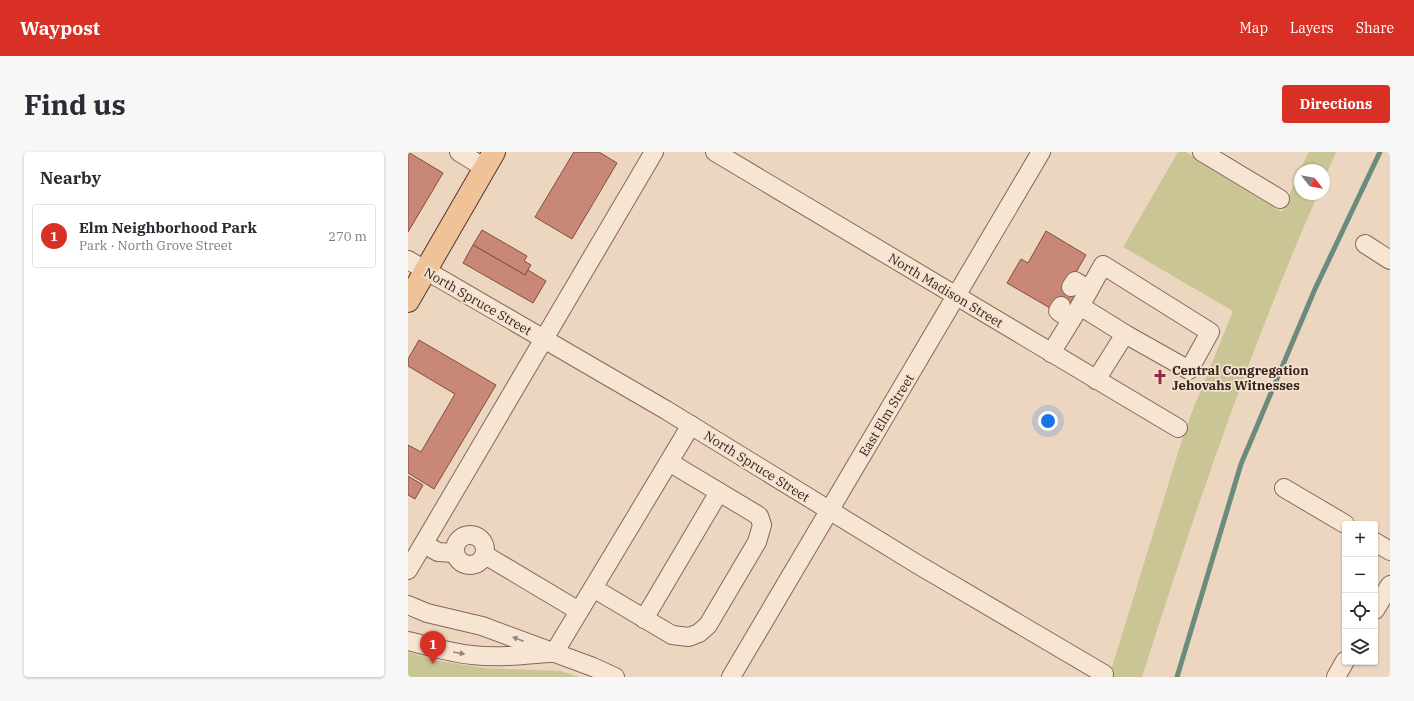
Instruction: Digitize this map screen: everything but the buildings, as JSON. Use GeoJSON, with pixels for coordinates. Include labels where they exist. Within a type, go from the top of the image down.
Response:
{"type":"FeatureCollection","features":[{"type":"Feature","properties":{"kind":"main road"},"geometry":{"type":"LineString","coordinates":[[408,301],[417,266],[490,160]]}},
{"type":"Feature","properties":{"kind":"street"},"geometry":{"type":"LineString","coordinates":[[459,152],[490,160]]}},
{"type":"Feature","properties":{"kind":"street"},"geometry":{"type":"LineString","coordinates":[[409,565],[424,544],[654,152]]}},
{"type":"Feature","properties":{"kind":"street","name":"North Madison Street"},"geometry":{"type":"LineString","coordinates":[[715,152],[1178,428]]}},
{"type":"Feature","properties":{"kind":"street","name":"East Elm Street"},"geometry":{"type":"LineString","coordinates":[[732,677],[1041,152]]}},
{"type":"Feature","properties":{"kind":"street"},"geometry":{"type":"LineString","coordinates":[[1202,152],[1280,199]]}},
{"type":"Feature","properties":{"kind":"street"},"geometry":{"type":"LineString","coordinates":[[1365,244],[1390,260]]}},
{"type":"Feature","properties":{"kind":"street"},"geometry":{"type":"LineString","coordinates":[[1051,353],[1071,311],[1089,290],[1103,265],[1210,332],[1189,370],[1125,334],[1071,311]]}},
{"type":"Feature","properties":{"kind":"street","name":"North Spruce Street"},"geometry":{"type":"LineString","coordinates":[[417,266],[691,425],[917,564],[1104,674]]}},
{"type":"Feature","properties":{"kind":"street"},"geometry":{"type":"LineString","coordinates":[[1071,287],[1074,281],[1089,290]]}},
{"type":"Feature","properties":{"kind":"street"},"geometry":{"type":"LineString","coordinates":[[1096,380],[1125,334]]}},
{"type":"Feature","properties":{"kind":"street"},"geometry":{"type":"LineString","coordinates":[[554,653],[691,425]]}},
{"type":"Feature","properties":{"kind":"street"},"geometry":{"type":"LineString","coordinates":[[593,588],[672,635],[689,636],[699,633],[708,625],[757,542],[762,524],[759,516],[669,462]]}},
{"type":"Feature","properties":{"kind":"street"},"geometry":{"type":"LineString","coordinates":[[1284,488],[1342,522]]}},
{"type":"Feature","properties":{"kind":"street"},"geometry":{"type":"LineString","coordinates":[[644,619],[719,492]]}},
{"type":"Feature","properties":{"kind":"street"},"geometry":{"type":"LineString","coordinates":[[424,544],[438,552],[455,552],[456,557],[460,562],[469,566],[478,563],[485,555],[579,611]]}},
{"type":"Feature","properties":{"kind":"street"},"geometry":{"type":"LineString","coordinates":[[1378,544],[1390,551]]}},
{"type":"Feature","properties":{"kind":"street"},"geometry":{"type":"LineString","coordinates":[[1378,605],[1390,585]]}},
{"type":"Feature","properties":{"kind":"street"},"geometry":{"type":"LineString","coordinates":[[408,605],[427,613],[482,626],[615,677]]}},
{"type":"Feature","properties":{"kind":"street"},"geometry":{"type":"LineString","coordinates":[[408,641],[442,650],[471,655],[506,657],[554,653]]}},
{"type":"Feature","properties":{"kind":"street"},"geometry":{"type":"LineString","coordinates":[[1336,677],[1343,665]]}},
{"type":"Feature","properties":{"kind":"shaded area"},"geometry":{"type":"Polygon","coordinates":[[[1178,152],[1186,152],[1282,212],[1294,184],[1294,200],[1315,200],[1269,313],[1224,433],[1202,494],[1142,677],[1109,677],[1181,443],[1233,311],[1123,247],[1178,152]]]}},
{"type":"Feature","properties":{"kind":"shaded area"},"geometry":{"type":"Polygon","coordinates":[[[1309,152],[1336,152],[1330,166],[1330,164],[1303,164],[1309,152]]]}},
{"type":"Feature","properties":{"kind":"shaded area"},"geometry":{"type":"Polygon","coordinates":[[[408,652],[433,660],[484,668],[561,671],[579,677],[408,677],[408,652]]]}},
{"type":"Feature","properties":{"kind":"waterway"},"geometry":{"type":"LineString","coordinates":[[1177,677],[1241,464],[1315,289],[1380,152]]}},
{"type":"Feature","properties":{"kind":"place","name":"Central Congregation Jehovahs Witnesses"},"geometry":{"type":"Point","coordinates":[1160,377]}},
{"type":"Feature","properties":{"kind":"place","name":"Elm Neighborhood Park"},"geometry":{"type":"Point","coordinates":[433,664]}}]}
